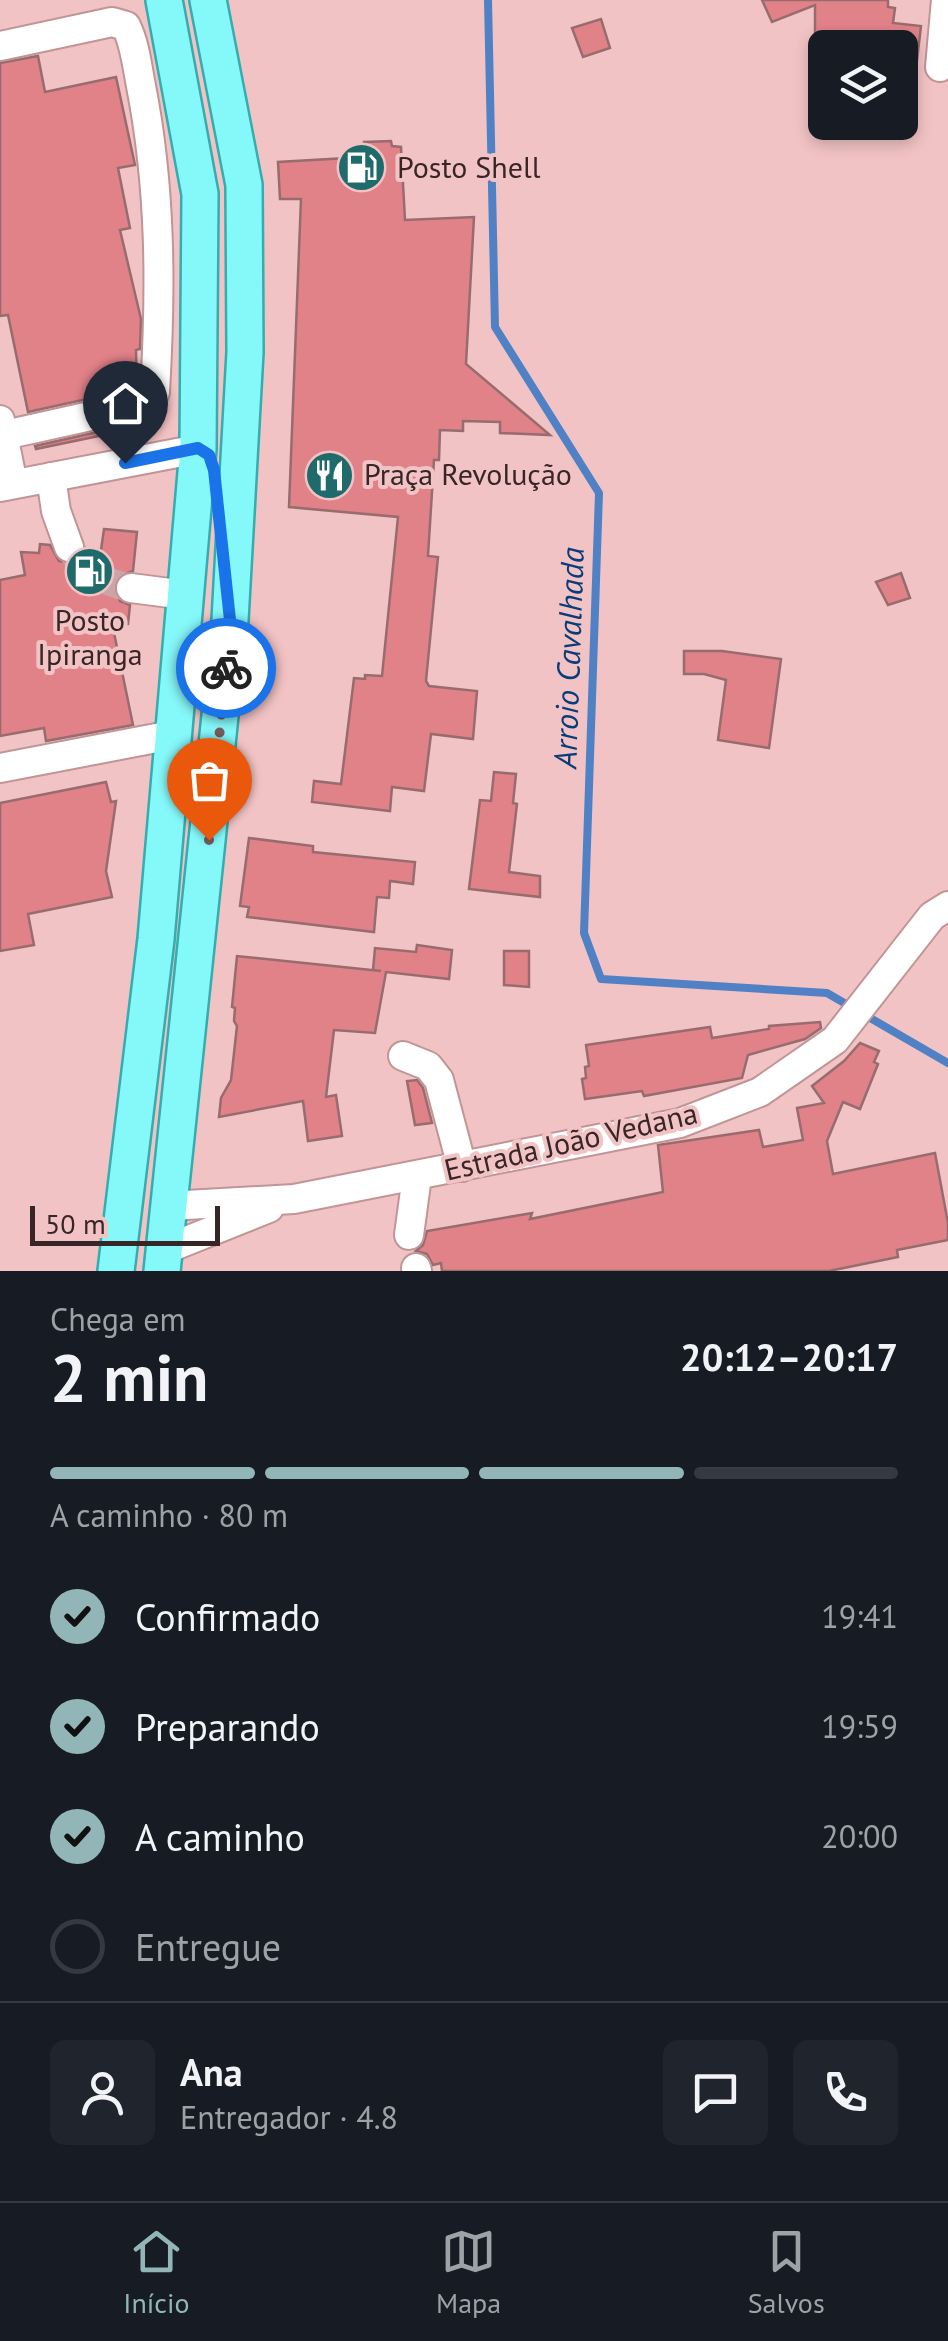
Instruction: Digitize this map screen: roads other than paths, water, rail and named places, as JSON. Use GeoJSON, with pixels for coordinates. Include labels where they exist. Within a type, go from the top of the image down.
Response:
{"type":"FeatureCollection","features":[{"type":"Feature","properties":{"kind":"main road"},"geometry":{"type":"LineString","coordinates":[[116,1271],[156,939],[198,448],[200,194],[164,0]]}},
{"type":"Feature","properties":{"kind":"main road"},"geometry":{"type":"LineString","coordinates":[[163,1260],[230,620],[241,457],[247,262],[244,185],[208,0]]}},
{"type":"Feature","properties":{"kind":"main road"},"geometry":{"type":"LineString","coordinates":[[198,448],[209,455],[214,470],[230,620]]}},
{"type":"Feature","properties":{"kind":"main road"},"geometry":{"type":"LineString","coordinates":[[131,1151],[140,1232],[163,1260]]}},
{"type":"Feature","properties":{"kind":"street"},"geometry":{"type":"LineString","coordinates":[[940,67],[946,0]]}},
{"type":"Feature","properties":{"kind":"street"},"geometry":{"type":"LineString","coordinates":[[0,46],[112,22],[126,26],[156,176],[160,298],[155,392],[149,403],[1,430],[6,486],[198,448]]}},
{"type":"Feature","properties":{"kind":"street"},"geometry":{"type":"LineString","coordinates":[[51,477],[56,511],[69,547]]}},
{"type":"Feature","properties":{"kind":"street"},"geometry":{"type":"LineString","coordinates":[[131,588],[185,595]]}},
{"type":"Feature","properties":{"kind":"street"},"geometry":{"type":"LineString","coordinates":[[0,768],[172,736]]}},
{"type":"Feature","properties":{"kind":"street","name":"Estrada João Vedana"},"geometry":{"type":"LineString","coordinates":[[168,1206],[294,1199],[680,1123],[760,1092],[835,1040],[932,916],[948,906]]}},
{"type":"Feature","properties":{"kind":"street"},"geometry":{"type":"LineString","coordinates":[[403,1056],[428,1066],[439,1080],[462,1166]]}},
{"type":"Feature","properties":{"kind":"street"},"geometry":{"type":"LineString","coordinates":[[409,1235],[417,1176]]}},
{"type":"Feature","properties":{"kind":"street","name":"Estrada João Vedana"},"geometry":{"type":"LineString","coordinates":[[163,1260],[294,1199]]}},
{"type":"Feature","properties":{"kind":"waterway","name":"Arroio Cavalhada"},"geometry":{"type":"LineString","coordinates":[[488,0],[495,327],[599,493],[584,933],[601,979],[827,993],[948,1063]]}},
{"type":"Feature","properties":{"kind":"tunnel"},"geometry":{"type":"LineString","coordinates":[[69,547],[95,575],[131,588]]}},
{"type":"Feature","properties":{"kind":"place","name":"Posto Shell"},"geometry":{"type":"Point","coordinates":[362,168]}},
{"type":"Feature","properties":{"kind":"place","name":"Praça Revolução"},"geometry":{"type":"Point","coordinates":[329,475]}},
{"type":"Feature","properties":{"kind":"place","name":"Posto Ipiranga"},"geometry":{"type":"Point","coordinates":[90,572]}}]}
